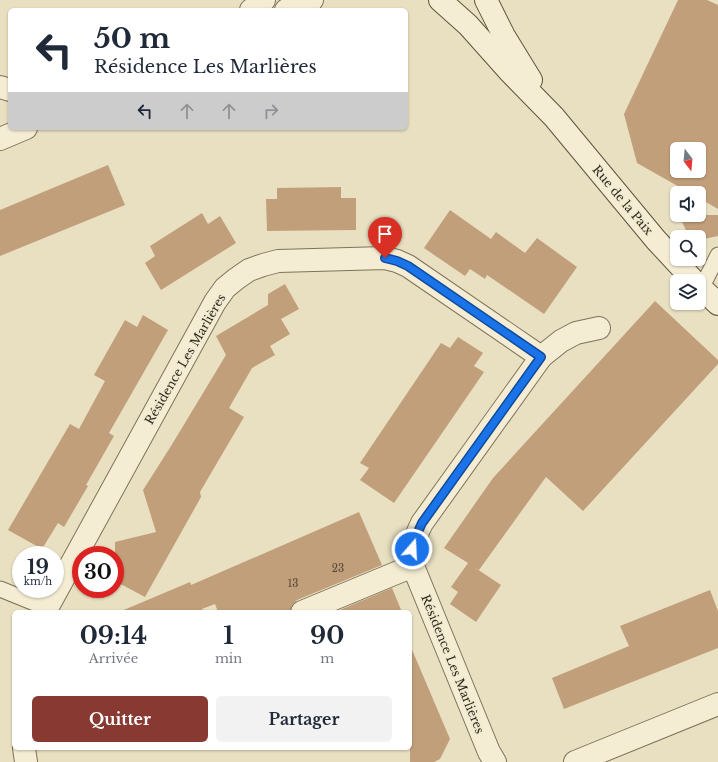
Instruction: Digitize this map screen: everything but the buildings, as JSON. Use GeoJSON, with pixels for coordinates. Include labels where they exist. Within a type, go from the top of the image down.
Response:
{"type":"FeatureCollection","features":[{"type":"Feature","properties":{"kind":"street"},"geometry":{"type":"LineString","coordinates":[[254,8],[264,0]]}},
{"type":"Feature","properties":{"kind":"street"},"geometry":{"type":"LineString","coordinates":[[291,8],[312,0]]}},
{"type":"Feature","properties":{"kind":"street","name":"Rue de la Paix"},"geometry":{"type":"LineString","coordinates":[[440,0],[468,25],[509,71],[554,117],[656,240],[688,274]]}},
{"type":"Feature","properties":{"kind":"street","name":"Rue de la Paix"},"geometry":{"type":"LineString","coordinates":[[486,0],[515,55],[554,117]]}},
{"type":"Feature","properties":{"kind":"street"},"geometry":{"type":"LineString","coordinates":[[0,139],[21,130]]}},
{"type":"Feature","properties":{"kind":"street","name":"Résidence Les Marlières"},"geometry":{"type":"LineString","coordinates":[[46,610],[215,302],[225,288],[249,270],[278,261],[385,258],[397,261],[408,266],[541,357]]}},
{"type":"Feature","properties":{"kind":"street","name":"Rue de la Paix"},"geometry":{"type":"LineString","coordinates":[[706,293],[718,304]]}},
{"type":"Feature","properties":{"kind":"street","name":"Résidence Les Marlières"},"geometry":{"type":"LineString","coordinates":[[495,762],[489,752],[413,566],[412,549],[422,523],[541,357],[561,341],[576,333],[599,328]]}},
{"type":"Feature","properties":{"kind":"street"},"geometry":{"type":"LineString","coordinates":[[307,610],[413,566]]}},
{"type":"Feature","properties":{"kind":"street"},"geometry":{"type":"LineString","coordinates":[[574,762],[718,704]]}},
{"type":"Feature","properties":{"kind":"street"},"geometry":{"type":"LineString","coordinates":[[24,750],[26,762]]}},
{"type":"Feature","properties":{"kind":"lane"},"geometry":{"type":"LineString","coordinates":[[705,274],[718,255]]}},
{"type":"Feature","properties":{"kind":"lane"},"geometry":{"type":"LineString","coordinates":[[0,589],[46,610]]}},
{"type":"Feature","properties":{"kind":"route"},"geometry":{"type":"LineString","coordinates":[[385,258],[408,266],[541,357],[422,523],[412,549]]}}]}
